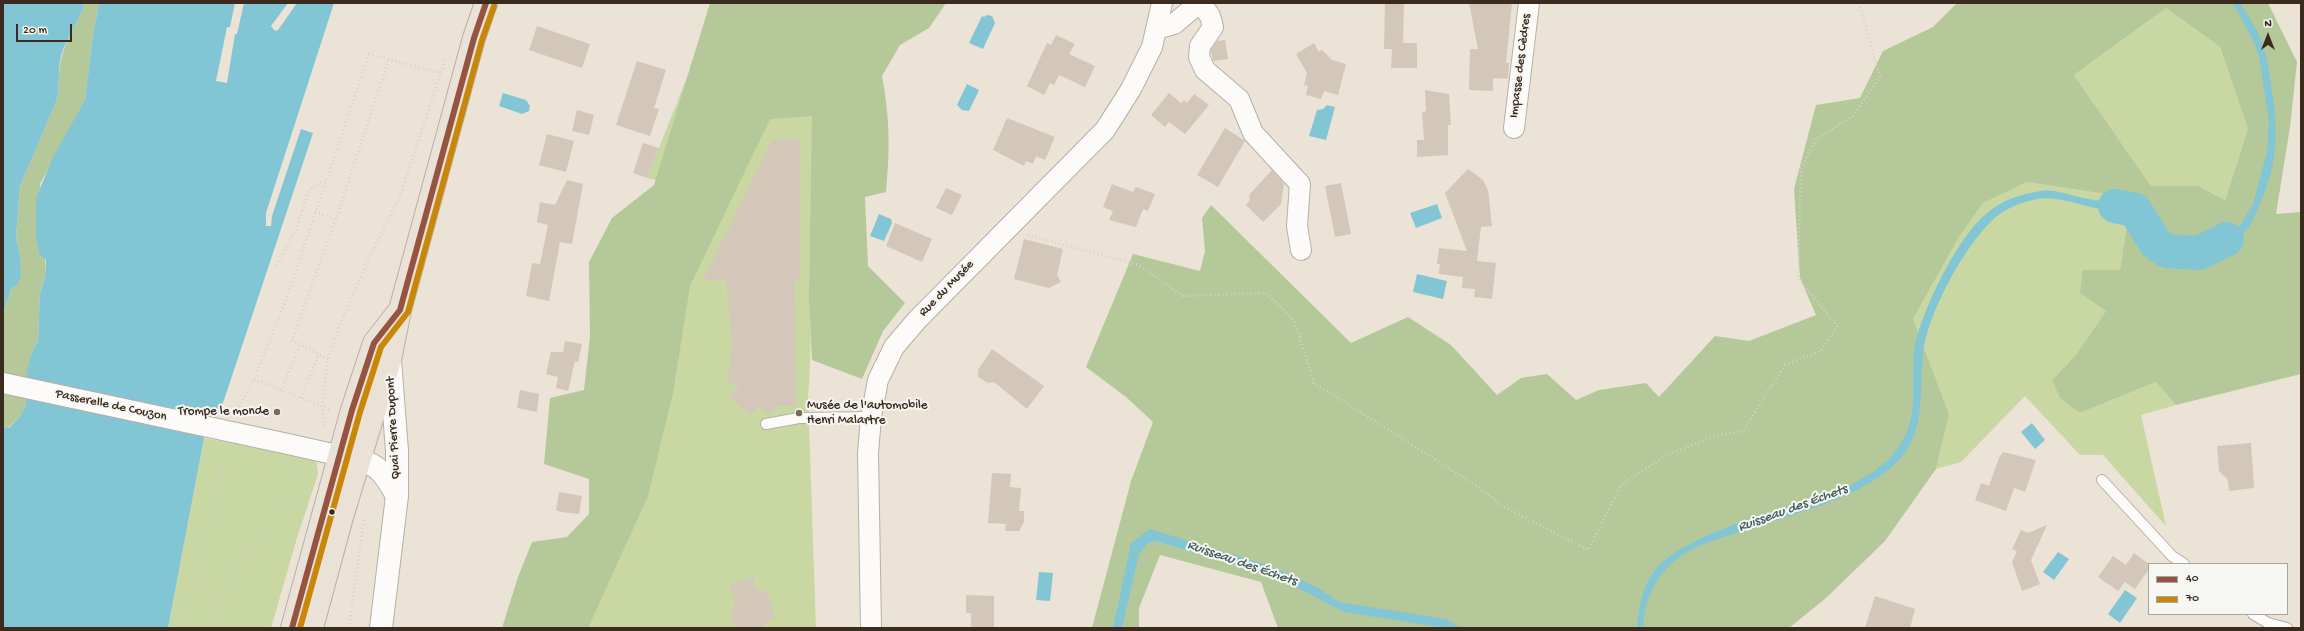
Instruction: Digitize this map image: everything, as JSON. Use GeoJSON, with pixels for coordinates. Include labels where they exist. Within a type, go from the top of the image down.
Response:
{"type":"FeatureCollection","features":[{"type":"Feature","properties":{"kind":"main road","name":"Quai Pierre Dupont"},"geometry":{"type":"LineString","coordinates":[[351,458],[390,360],[400,310],[474,38],[486,3]]}},
{"type":"Feature","properties":{"kind":"main road","name":"Quai Pierre Dupont"},"geometry":{"type":"LineString","coordinates":[[351,458],[352,410],[374,343],[400,310]]}},
{"type":"Feature","properties":{"kind":"main road"},"geometry":{"type":"LineString","coordinates":[[292,628],[351,458]]}},
{"type":"Feature","properties":{"kind":"main road"},"geometry":{"type":"LineString","coordinates":[[312,628],[342,517],[351,458]]}},
{"type":"Feature","properties":{"kind":"street","name":"Rue du Musée"},"geometry":{"type":"LineString","coordinates":[[871,628],[868,453],[871,417],[878,380],[894,347],[917,320],[1105,130],[1132,89],[1152,47],[1162,3]]}},
{"type":"Feature","properties":{"kind":"street"},"geometry":{"type":"LineString","coordinates":[[1157,28],[1174,24],[1200,3],[1213,27],[1200,46],[1199,57],[1206,70],[1239,99],[1253,133],[1300,184],[1297,226],[1301,250]]}},
{"type":"Feature","properties":{"kind":"street","name":"Impasse des Cèdres"},"geometry":{"type":"LineString","coordinates":[[1514,128],[1529,3]]}},
{"type":"Feature","properties":{"kind":"street","name":"Quai Pierre Dupont"},"geometry":{"type":"LineString","coordinates":[[381,628],[397,496],[397,451],[390,360]]}},
{"type":"Feature","properties":{"kind":"street","name":"Passerelle de Couzon"},"geometry":{"type":"LineString","coordinates":[[3,383],[351,458]]}},
{"type":"Feature","properties":{"kind":"street","name":"Quai Pierre Dupont"},"geometry":{"type":"LineString","coordinates":[[351,458],[372,463],[382,470],[397,496]]}},
{"type":"Feature","properties":{"kind":"lane"},"geometry":{"type":"LineString","coordinates":[[766,424],[799,418],[871,417]]}},
{"type":"Feature","properties":{"kind":"lane"},"geometry":{"type":"LineString","coordinates":[[2102,480],[2172,556],[2182,563]]}},
{"type":"Feature","properties":{"kind":"lane"},"geometry":{"type":"LineString","coordinates":[[2255,615],[2268,623],[2287,628]]}},
{"type":"Feature","properties":{"kind":"path"},"geometry":{"type":"LineString","coordinates":[[1008,229],[1139,266],[1184,296],[1266,293],[1294,320],[1314,383],[1471,482],[1503,506],[1588,550],[1621,485],[1666,456],[1717,435],[1743,431],[1785,365],[1821,351],[1837,326],[1798,278],[1801,169],[1816,139],[1854,116],[1880,77],[1859,3]]}},
{"type":"Feature","properties":{"kind":"path"},"geometry":{"type":"LineString","coordinates":[[234,415],[254,379],[286,300],[369,54],[441,73]]}},
{"type":"Feature","properties":{"kind":"path"},"geometry":{"type":"LineString","coordinates":[[328,359],[292,340],[336,219],[389,59]]}},
{"type":"Feature","properties":{"kind":"path"},"geometry":{"type":"LineString","coordinates":[[325,432],[322,406],[328,359],[340,324],[370,256],[400,196],[446,59]]}},
{"type":"Feature","properties":{"kind":"path"},"geometry":{"type":"LineString","coordinates":[[276,265],[296,230],[309,190],[327,178]]}},
{"type":"Feature","properties":{"kind":"path"},"geometry":{"type":"LineString","coordinates":[[315,212],[336,219]]}},
{"type":"Feature","properties":{"kind":"path"},"geometry":{"type":"LineString","coordinates":[[281,391],[300,344]]}},
{"type":"Feature","properties":{"kind":"path"},"geometry":{"type":"LineString","coordinates":[[301,398],[319,354]]}},
{"type":"Feature","properties":{"kind":"path"},"geometry":{"type":"LineString","coordinates":[[254,379],[338,413]]}},
{"type":"Feature","properties":{"kind":"path"},"geometry":{"type":"LineString","coordinates":[[184,628],[227,448]]}},
{"type":"Feature","properties":{"kind":"path"},"geometry":{"type":"LineString","coordinates":[[203,628],[237,564],[264,527],[302,490],[315,483]]}},
{"type":"Feature","properties":{"kind":"path"},"geometry":{"type":"LineString","coordinates":[[349,628],[365,511]]}},
{"type":"Feature","properties":{"kind":"green space"},"geometry":{"type":"Polygon","coordinates":[[[85,3],[99,3],[93,35],[85,100],[40,184],[46,273],[40,294],[38,340],[31,354],[26,404],[20,416],[8,428],[3,427],[3,314],[11,289],[17,285],[20,255],[16,238],[20,186],[56,102],[64,49],[85,3]]]}},
{"type":"Feature","properties":{"kind":"green space"},"geometry":{"type":"Polygon","coordinates":[[[710,3],[946,3],[929,28],[900,45],[882,76],[887,106],[888,134],[886,192],[865,197],[868,266],[905,303],[883,331],[862,379],[812,360],[809,299],[812,116],[770,119],[690,286],[673,393],[648,496],[588,628],[502,628],[518,577],[532,542],[567,537],[589,514],[589,479],[544,464],[550,398],[584,390],[590,336],[589,262],[612,218],[654,185],[710,3]]]}},
{"type":"Feature","properties":{"kind":"green space"},"geometry":{"type":"Polygon","coordinates":[[[1957,3],[2268,3],[2297,62],[2290,127],[2276,214],[2301,212],[2301,374],[2176,405],[2156,382],[2080,413],[2060,398],[2052,380],[2075,356],[2106,311],[2080,293],[2083,270],[2120,270],[2131,198],[2027,182],[1983,203],[1959,237],[1913,319],[1949,414],[1936,469],[1885,541],[1826,598],[1789,628],[1278,628],[1261,582],[1160,555],[1139,608],[1139,628],[1092,628],[1131,481],[1153,422],[1126,397],[1086,367],[1133,254],[1200,271],[1205,251],[1202,218],[1211,205],[1351,343],[1408,317],[1451,345],[1497,395],[1521,378],[1547,374],[1576,400],[1599,390],[1646,383],[1659,397],[1715,336],[1749,341],[1816,315],[1800,278],[1794,189],[1816,105],[1860,98],[1883,51],[1933,27],[1957,3]],[[2166,8],[2074,75],[2151,186],[2198,186],[2225,200],[2248,129],[2220,47],[2166,8]]]}},
{"type":"Feature","properties":{"kind":"green space"},"geometry":{"type":"Polygon","coordinates":[[[2166,8],[2220,47],[2248,129],[2225,200],[2198,186],[2151,186],[2074,75],[2166,8]]]}},
{"type":"Feature","properties":{"kind":"green space"},"geometry":{"type":"Polygon","coordinates":[[[822,42],[812,201],[810,254],[811,342],[808,394],[816,628],[552,628],[595,583],[660,181],[647,178],[692,65],[822,42]]]}},
{"type":"Feature","properties":{"kind":"green space"},"geometry":{"type":"Polygon","coordinates":[[[2027,182],[2131,198],[2120,270],[2084,270],[2106,311],[2075,356],[2052,380],[2080,413],[2156,382],[2176,405],[2141,415],[2166,526],[2103,455],[2080,455],[2025,396],[1961,462],[1936,469],[1949,414],[1913,319],[1959,237],[1983,203],[2027,182]]]}},
{"type":"Feature","properties":{"kind":"green space"},"geometry":{"type":"Polygon","coordinates":[[[204,438],[316,459],[318,474],[297,538],[271,628],[168,628],[204,438]]]}},
{"type":"Feature","properties":{"kind":"water"},"geometry":{"type":"Polygon","coordinates":[[[3,3],[85,3],[66,42],[61,56],[56,102],[20,186],[16,238],[20,255],[21,277],[17,285],[11,289],[3,314],[3,3]]]}},
{"type":"Feature","properties":{"kind":"water"},"geometry":{"type":"Polygon","coordinates":[[[99,3],[235,3],[230,27],[227,27],[216,81],[227,83],[235,34],[237,34],[244,3],[288,3],[271,26],[275,31],[278,30],[297,3],[334,3],[266,213],[266,226],[271,226],[272,216],[301,129],[313,133],[221,409],[214,411],[204,438],[168,628],[3,628],[3,427],[9,428],[20,416],[26,404],[27,371],[31,354],[38,340],[40,294],[46,273],[46,260],[40,255],[36,238],[36,198],[53,157],[85,100],[93,35],[99,3]]]}},
{"type":"Feature","properties":{"kind":"water"},"geometry":{"type":"Polygon","coordinates":[[[2233,3],[2240,3],[2260,37],[2268,66],[2276,130],[2274,159],[2271,173],[2252,222],[2247,229],[2241,235],[2229,241],[2199,253],[2185,257],[2172,258],[2159,255],[2153,251],[2145,240],[2139,222],[2132,213],[2095,208],[2059,199],[2044,198],[2021,203],[2001,213],[1985,228],[1961,261],[1940,300],[1932,319],[1923,354],[1921,399],[1917,427],[1905,453],[1894,465],[1859,489],[1819,506],[1714,540],[1698,546],[1684,554],[1670,565],[1657,581],[1648,598],[1643,628],[1637,628],[1643,593],[1649,579],[1668,558],[1689,545],[1714,533],[1742,522],[1847,487],[1873,472],[1888,460],[1895,452],[1905,436],[1909,426],[1913,405],[1914,352],[1917,337],[1931,299],[1952,258],[1964,240],[1975,225],[1998,205],[2019,196],[2033,192],[2046,191],[2137,207],[2142,210],[2152,238],[2156,244],[2174,253],[2188,251],[2234,232],[2239,227],[2253,204],[2267,152],[2269,120],[2259,57],[2254,42],[2233,3]]]}},
{"type":"Feature","properties":{"kind":"water"},"geometry":{"type":"Polygon","coordinates":[[[987,15],[992,16],[995,23],[983,49],[969,43],[982,16],[984,17],[987,15]]]}},
{"type":"Feature","properties":{"kind":"water"},"geometry":{"type":"Polygon","coordinates":[[[967,84],[979,90],[969,111],[962,110],[957,105],[967,84]]]}},
{"type":"Feature","properties":{"kind":"water"},"geometry":{"type":"Polygon","coordinates":[[[503,93],[526,100],[530,106],[529,111],[522,114],[499,106],[503,93]]]}},
{"type":"Feature","properties":{"kind":"water"},"geometry":{"type":"Polygon","coordinates":[[[1327,105],[1335,107],[1326,140],[1309,136],[1317,110],[1323,109],[1327,105]]]}},
{"type":"Feature","properties":{"kind":"water"},"geometry":{"type":"Polygon","coordinates":[[[1437,204],[1442,218],[1416,228],[1410,213],[1437,204]]]}},
{"type":"Feature","properties":{"kind":"water"},"geometry":{"type":"Polygon","coordinates":[[[879,214],[891,219],[892,223],[884,241],[870,236],[879,214]]]}},
{"type":"Feature","properties":{"kind":"water"},"geometry":{"type":"Polygon","coordinates":[[[1417,274],[1447,281],[1443,299],[1413,292],[1417,274]]]}},
{"type":"Feature","properties":{"kind":"water"},"geometry":{"type":"Polygon","coordinates":[[[2032,423],[2045,440],[2035,449],[2021,432],[2032,423]]]}},
{"type":"Feature","properties":{"kind":"water"},"geometry":{"type":"Polygon","coordinates":[[[1150,529],[1270,566],[1317,587],[1339,602],[1446,619],[1461,628],[1445,628],[1344,612],[1269,575],[1156,541],[1147,544],[1139,554],[1122,628],[1113,628],[1131,543],[1150,529]]]}},
{"type":"Feature","properties":{"kind":"water"},"geometry":{"type":"Polygon","coordinates":[[[2058,552],[2069,559],[2054,580],[2043,572],[2058,552]]]}},
{"type":"Feature","properties":{"kind":"water"},"geometry":{"type":"Polygon","coordinates":[[[1039,572],[1053,573],[1050,601],[1036,600],[1039,572]]]}},
{"type":"Feature","properties":{"kind":"water"},"geometry":{"type":"Polygon","coordinates":[[[2125,590],[2137,598],[2120,623],[2108,614],[2125,590]]]}},
{"type":"Feature","properties":{"kind":"building"},"geometry":{"type":"Polygon","coordinates":[[[1385,3],[1404,3],[1403,43],[1417,43],[1417,68],[1391,68],[1392,49],[1384,49],[1385,3]]]}},
{"type":"Feature","properties":{"kind":"building"},"geometry":{"type":"Polygon","coordinates":[[[1469,3],[1512,3],[1506,63],[1509,63],[1508,79],[1493,78],[1493,91],[1469,90],[1470,49],[1478,49],[1469,3]]]}},
{"type":"Feature","properties":{"kind":"building"},"geometry":{"type":"Polygon","coordinates":[[[537,26],[590,44],[582,68],[529,50],[537,26]]]}},
{"type":"Feature","properties":{"kind":"building"},"geometry":{"type":"Polygon","coordinates":[[[1056,35],[1075,44],[1069,54],[1095,66],[1085,87],[1059,75],[1054,85],[1050,83],[1044,95],[1027,86],[1047,43],[1051,45],[1056,35]]]}},
{"type":"Feature","properties":{"kind":"building"},"geometry":{"type":"Polygon","coordinates":[[[1225,40],[1228,59],[1213,61],[1211,50],[1217,41],[1225,40]]]}},
{"type":"Feature","properties":{"kind":"building"},"geometry":{"type":"Polygon","coordinates":[[[1314,43],[1319,52],[1322,50],[1332,60],[1346,64],[1338,95],[1324,91],[1321,99],[1306,95],[1308,86],[1304,85],[1307,73],[1296,54],[1314,43]]]}},
{"type":"Feature","properties":{"kind":"building"},"geometry":{"type":"Polygon","coordinates":[[[637,61],[666,70],[654,108],[659,109],[650,136],[616,125],[637,61]]]}},
{"type":"Feature","properties":{"kind":"building"},"geometry":{"type":"Polygon","coordinates":[[[1425,90],[1449,94],[1451,125],[1448,125],[1448,155],[1417,157],[1417,140],[1424,140],[1422,112],[1426,111],[1425,90]]]}},
{"type":"Feature","properties":{"kind":"building"},"geometry":{"type":"Polygon","coordinates":[[[1169,93],[1181,103],[1184,100],[1187,103],[1194,94],[1209,105],[1185,134],[1169,122],[1165,127],[1151,115],[1169,93]]]}},
{"type":"Feature","properties":{"kind":"building"},"geometry":{"type":"Polygon","coordinates":[[[577,110],[594,115],[589,135],[572,131],[577,110]]]}},
{"type":"Feature","properties":{"kind":"building"},"geometry":{"type":"Polygon","coordinates":[[[1007,118],[1055,137],[1045,160],[1036,156],[1033,164],[1026,161],[1024,166],[993,150],[1007,118]]]}},
{"type":"Feature","properties":{"kind":"building"},"geometry":{"type":"Polygon","coordinates":[[[1225,128],[1245,141],[1218,187],[1197,175],[1225,128]]]}},
{"type":"Feature","properties":{"kind":"building"},"geometry":{"type":"Polygon","coordinates":[[[547,134],[574,141],[566,172],[539,165],[547,134]]]}},
{"type":"Feature","properties":{"kind":"building"},"geometry":{"type":"Polygon","coordinates":[[[773,139],[800,139],[800,280],[795,280],[796,406],[777,406],[770,415],[759,406],[750,415],[729,397],[740,384],[727,383],[732,343],[726,280],[703,280],[773,139]]]}},
{"type":"Feature","properties":{"kind":"building"},"geometry":{"type":"Polygon","coordinates":[[[643,143],[659,148],[647,178],[633,173],[643,143]]]}},
{"type":"Feature","properties":{"kind":"building"},"geometry":{"type":"Polygon","coordinates":[[[1468,169],[1483,180],[1488,190],[1492,226],[1481,227],[1477,261],[1496,263],[1492,299],[1474,297],[1475,289],[1462,288],[1463,277],[1439,274],[1440,264],[1437,264],[1439,248],[1467,251],[1445,193],[1468,169]]]}},
{"type":"Feature","properties":{"kind":"building"},"geometry":{"type":"Polygon","coordinates":[[[1272,170],[1284,184],[1281,204],[1263,222],[1246,205],[1250,200],[1249,195],[1272,170]]]}},
{"type":"Feature","properties":{"kind":"building"},"geometry":{"type":"Polygon","coordinates":[[[567,180],[583,184],[572,244],[560,242],[549,301],[526,296],[532,263],[540,264],[548,225],[537,222],[540,202],[555,205],[567,180]]]}},
{"type":"Feature","properties":{"kind":"building"},"geometry":{"type":"Polygon","coordinates":[[[1341,183],[1351,234],[1335,237],[1325,186],[1341,183]]]}},
{"type":"Feature","properties":{"kind":"building"},"geometry":{"type":"Polygon","coordinates":[[[1112,184],[1133,192],[1136,187],[1155,194],[1148,211],[1143,209],[1136,227],[1109,220],[1113,211],[1103,207],[1112,184]]]}},
{"type":"Feature","properties":{"kind":"building"},"geometry":{"type":"Polygon","coordinates":[[[946,188],[962,195],[952,215],[936,208],[946,188]]]}},
{"type":"Feature","properties":{"kind":"building"},"geometry":{"type":"Polygon","coordinates":[[[895,223],[932,239],[922,262],[886,246],[895,223]]]}},
{"type":"Feature","properties":{"kind":"building"},"geometry":{"type":"Polygon","coordinates":[[[1024,239],[1063,249],[1057,275],[1061,282],[1049,288],[1014,279],[1024,239]]]}},
{"type":"Feature","properties":{"kind":"building"},"geometry":{"type":"Polygon","coordinates":[[[565,341],[582,344],[578,362],[575,361],[568,391],[556,388],[558,377],[546,374],[551,352],[563,352],[565,341]]]}},
{"type":"Feature","properties":{"kind":"building"},"geometry":{"type":"Polygon","coordinates":[[[992,349],[1044,386],[1027,409],[994,382],[988,383],[978,377],[978,370],[992,349]]]}},
{"type":"Feature","properties":{"kind":"building"},"geometry":{"type":"Polygon","coordinates":[[[520,390],[539,394],[537,412],[517,408],[520,390]]]}},
{"type":"Feature","properties":{"kind":"building"},"geometry":{"type":"Polygon","coordinates":[[[2251,443],[2254,488],[2229,491],[2228,480],[2219,471],[2217,446],[2251,443]]]}},
{"type":"Feature","properties":{"kind":"building"},"geometry":{"type":"Polygon","coordinates":[[[2003,452],[2036,460],[2025,492],[2014,488],[2006,511],[1975,500],[1981,483],[1989,486],[1999,458],[2003,452]]]}},
{"type":"Feature","properties":{"kind":"building"},"geometry":{"type":"Polygon","coordinates":[[[992,473],[1011,474],[1010,487],[1021,488],[1019,511],[1024,511],[1024,522],[1019,531],[1005,531],[1006,524],[988,523],[992,473]]]}},
{"type":"Feature","properties":{"kind":"building"},"geometry":{"type":"Polygon","coordinates":[[[559,492],[582,496],[579,514],[556,510],[559,492]]]}},
{"type":"Feature","properties":{"kind":"building"},"geometry":{"type":"Polygon","coordinates":[[[2047,525],[2031,560],[2040,584],[2022,591],[2012,562],[2017,551],[2012,549],[2021,530],[2028,533],[2047,525]]]}},
{"type":"Feature","properties":{"kind":"building"},"geometry":{"type":"Polygon","coordinates":[[[2134,553],[2148,563],[2148,570],[2135,589],[2125,582],[2118,591],[2098,577],[2113,556],[2126,565],[2134,553]]]}},
{"type":"Feature","properties":{"kind":"building"},"geometry":{"type":"Polygon","coordinates":[[[755,577],[753,587],[768,593],[775,619],[766,621],[763,628],[734,628],[730,616],[735,605],[730,584],[755,577]]]}},
{"type":"Feature","properties":{"kind":"building"},"geometry":{"type":"Polygon","coordinates":[[[966,595],[994,596],[994,628],[971,628],[971,613],[966,613],[966,595]]]}},
{"type":"Feature","properties":{"kind":"building"},"geometry":{"type":"Polygon","coordinates":[[[1875,596],[1915,609],[1910,628],[1865,628],[1875,596]]]}},
{"type":"Feature","properties":{"kind":"waterway","name":"Ruisseau des Échets"},"geometry":{"type":"LineString","coordinates":[[2115,206],[2135,210],[2156,244],[2167,251],[2199,253],[2227,239]]}},
{"type":"Feature","properties":{"kind":"transit line","name":"40"},"geometry":{"type":"LineString","coordinates":[[292,628],[352,410],[374,343],[400,310],[474,38],[486,3]]}},
{"type":"Feature","properties":{"kind":"transit line","name":"70"},"geometry":{"type":"LineString","coordinates":[[300,628],[360,412],[381,347],[408,312],[482,40],[494,6]]}},
{"type":"Feature","properties":{"kind":"place","name":"Trompe le monde"},"geometry":{"type":"Point","coordinates":[277,412]}},
{"type":"Feature","properties":{"kind":"place","name":"Musée de l'automobile Henri Malartre"},"geometry":{"type":"Point","coordinates":[799,413]}}]}
